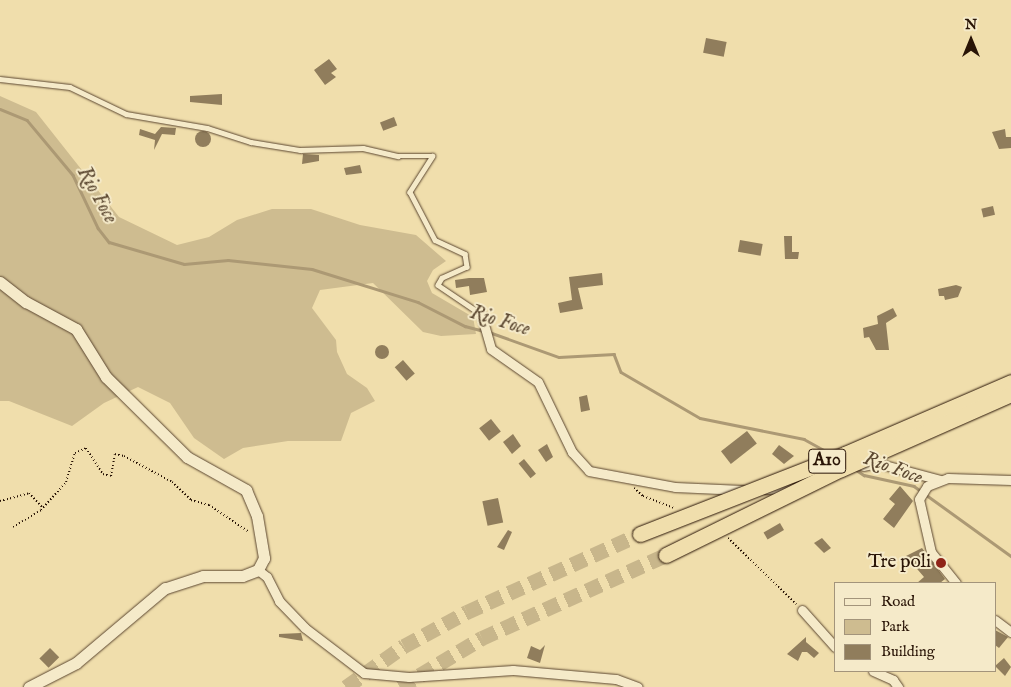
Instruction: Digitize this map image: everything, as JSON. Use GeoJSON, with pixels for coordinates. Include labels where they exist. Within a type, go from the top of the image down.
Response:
{"type":"FeatureCollection","features":[{"type":"Feature","properties":{"kind":"highway","name":"A10"},"geometry":{"type":"LineString","coordinates":[[640,534],[831,460],[1011,382]]}},
{"type":"Feature","properties":{"kind":"highway","name":"A10"},"geometry":{"type":"LineString","coordinates":[[666,555],[841,470],[1011,394]]}},
{"type":"Feature","properties":{"kind":"main road"},"geometry":{"type":"LineString","coordinates":[[0,282],[26,302],[76,329],[106,377],[180,451],[205,470],[227,476],[246,490],[257,516],[263,550],[258,570],[242,576],[193,578],[165,588],[76,663],[29,687]]}},
{"type":"Feature","properties":{"kind":"street"},"geometry":{"type":"LineString","coordinates":[[481,314],[487,339],[492,349],[538,382],[572,452],[589,471],[601,476],[620,474],[675,487],[716,491],[799,488],[830,482],[869,463],[940,480],[1011,480]]}},
{"type":"Feature","properties":{"kind":"street"},"geometry":{"type":"LineString","coordinates":[[940,480],[927,486],[919,499],[931,552],[955,582]]}},
{"type":"Feature","properties":{"kind":"street"},"geometry":{"type":"LineString","coordinates":[[258,570],[267,577],[279,601],[305,628],[364,673],[409,677],[513,670],[616,679],[638,687]]}},
{"type":"Feature","properties":{"kind":"street"},"geometry":{"type":"LineString","coordinates":[[802,610],[834,646]]}},
{"type":"Feature","properties":{"kind":"street"},"geometry":{"type":"LineString","coordinates":[[996,621],[1011,632]]}},
{"type":"Feature","properties":{"kind":"street"},"geometry":{"type":"LineString","coordinates":[[875,672],[893,680],[898,687]]}},
{"type":"Feature","properties":{"kind":"lane"},"geometry":{"type":"LineString","coordinates":[[0,79],[70,87],[126,114],[207,128],[251,142],[300,150],[363,148],[398,156],[434,156],[410,192],[435,240],[464,254],[467,267],[442,278],[438,286],[481,314]]}},
{"type":"Feature","properties":{"kind":"path"},"geometry":{"type":"LineString","coordinates":[[14,527],[42,507],[72,472],[75,453],[86,448],[103,474],[111,476],[115,454],[124,456],[172,482],[191,500],[209,505],[240,523],[263,550]]}},
{"type":"Feature","properties":{"kind":"path"},"geometry":{"type":"LineString","coordinates":[[0,501],[29,493],[42,507]]}},
{"type":"Feature","properties":{"kind":"green space"},"geometry":{"type":"Polygon","coordinates":[[[0,96],[36,112],[119,217],[177,245],[209,237],[237,220],[272,209],[311,209],[360,225],[416,235],[446,261],[433,270],[427,281],[432,293],[473,317],[476,334],[441,336],[423,332],[373,283],[320,290],[312,308],[336,340],[337,352],[347,374],[367,388],[375,401],[351,413],[341,441],[288,441],[243,448],[224,459],[194,438],[170,403],[138,387],[104,403],[72,426],[9,401],[0,401],[0,96]]]}},
{"type":"Feature","properties":{"kind":"building"},"geometry":{"type":"Polygon","coordinates":[[[706,38],[727,42],[724,57],[703,53],[706,38]]]}},
{"type":"Feature","properties":{"kind":"building"},"geometry":{"type":"Polygon","coordinates":[[[329,59],[337,69],[331,73],[336,77],[325,85],[314,70],[329,59]]]}},
{"type":"Feature","properties":{"kind":"building"},"geometry":{"type":"Polygon","coordinates":[[[222,94],[222,105],[190,102],[190,96],[222,94]]]}},
{"type":"Feature","properties":{"kind":"building"},"geometry":{"type":"Polygon","coordinates":[[[394,117],[397,125],[383,131],[380,122],[394,117]]]}},
{"type":"Feature","properties":{"kind":"building"},"geometry":{"type":"Polygon","coordinates":[[[161,127],[176,128],[175,135],[162,134],[154,150],[155,140],[139,135],[140,129],[155,134],[161,127]]]}},
{"type":"Feature","properties":{"kind":"building"},"geometry":{"type":"Polygon","coordinates":[[[1005,129],[1006,137],[1011,137],[1011,148],[999,149],[992,132],[1005,129]]]}},
{"type":"Feature","properties":{"kind":"building"},"geometry":{"type":"Polygon","coordinates":[[[203,131],[211,139],[203,147],[195,139],[203,131]]]}},
{"type":"Feature","properties":{"kind":"building"},"geometry":{"type":"Polygon","coordinates":[[[303,154],[319,155],[319,161],[302,164],[303,154]]]}},
{"type":"Feature","properties":{"kind":"building"},"geometry":{"type":"Polygon","coordinates":[[[360,165],[362,173],[346,175],[344,168],[360,165]]]}},
{"type":"Feature","properties":{"kind":"building"},"geometry":{"type":"Polygon","coordinates":[[[993,206],[995,215],[983,217],[981,209],[993,206]]]}},
{"type":"Feature","properties":{"kind":"building"},"geometry":{"type":"Polygon","coordinates":[[[784,236],[792,236],[792,252],[799,252],[798,259],[785,259],[784,236]]]}},
{"type":"Feature","properties":{"kind":"building"},"geometry":{"type":"Polygon","coordinates":[[[740,240],[763,244],[761,256],[738,252],[740,240]]]}},
{"type":"Feature","properties":{"kind":"building"},"geometry":{"type":"Polygon","coordinates":[[[602,273],[603,285],[578,288],[583,309],[560,313],[558,303],[572,300],[569,277],[602,273]]]}},
{"type":"Feature","properties":{"kind":"building"},"geometry":{"type":"Polygon","coordinates":[[[484,278],[487,292],[470,295],[469,286],[456,288],[455,280],[484,278]]]}},
{"type":"Feature","properties":{"kind":"building"},"geometry":{"type":"Polygon","coordinates":[[[956,285],[962,287],[958,297],[945,300],[944,296],[939,296],[938,289],[956,285]]]}},
{"type":"Feature","properties":{"kind":"building"},"geometry":{"type":"Polygon","coordinates":[[[893,308],[897,316],[886,323],[889,350],[876,350],[869,337],[864,338],[863,328],[878,324],[877,316],[893,308]]]}},
{"type":"Feature","properties":{"kind":"building"},"geometry":{"type":"Polygon","coordinates":[[[379,345],[385,345],[389,352],[385,359],[379,359],[375,355],[375,349],[379,345]]]}},
{"type":"Feature","properties":{"kind":"building"},"geometry":{"type":"Polygon","coordinates":[[[403,360],[415,374],[407,381],[395,367],[403,360]]]}},
{"type":"Feature","properties":{"kind":"building"},"geometry":{"type":"Polygon","coordinates":[[[587,395],[590,410],[581,412],[579,397],[587,395]]]}},
{"type":"Feature","properties":{"kind":"building"},"geometry":{"type":"Polygon","coordinates":[[[491,419],[501,432],[489,441],[479,428],[491,419]]]}},
{"type":"Feature","properties":{"kind":"building"},"geometry":{"type":"Polygon","coordinates":[[[747,431],[757,444],[731,464],[721,451],[747,431]]]}},
{"type":"Feature","properties":{"kind":"building"},"geometry":{"type":"Polygon","coordinates":[[[513,434],[521,446],[512,454],[503,442],[513,434]]]}},
{"type":"Feature","properties":{"kind":"building"},"geometry":{"type":"Polygon","coordinates":[[[547,444],[553,457],[546,462],[538,450],[547,444]]]}},
{"type":"Feature","properties":{"kind":"building"},"geometry":{"type":"Polygon","coordinates":[[[779,445],[794,456],[784,464],[772,454],[779,445]]]}},
{"type":"Feature","properties":{"kind":"building"},"geometry":{"type":"Polygon","coordinates":[[[524,459],[536,474],[531,478],[519,463],[524,459]]]}},
{"type":"Feature","properties":{"kind":"building"},"geometry":{"type":"Polygon","coordinates":[[[900,486],[913,501],[894,528],[883,519],[895,504],[889,499],[900,486]]]}},
{"type":"Feature","properties":{"kind":"building"},"geometry":{"type":"Polygon","coordinates":[[[498,498],[503,522],[488,526],[482,501],[498,498]]]}},
{"type":"Feature","properties":{"kind":"building"},"geometry":{"type":"Polygon","coordinates":[[[780,523],[784,530],[768,539],[764,532],[780,523]]]}},
{"type":"Feature","properties":{"kind":"building"},"geometry":{"type":"Polygon","coordinates":[[[508,530],[512,532],[504,550],[497,547],[508,530]]]}},
{"type":"Feature","properties":{"kind":"building"},"geometry":{"type":"Polygon","coordinates":[[[822,538],[831,548],[824,553],[814,543],[822,538]]]}},
{"type":"Feature","properties":{"kind":"building"},"geometry":{"type":"Polygon","coordinates":[[[922,548],[945,579],[941,582],[918,582],[924,577],[906,556],[922,548]]]}},
{"type":"Feature","properties":{"kind":"building"},"geometry":{"type":"Polygon","coordinates":[[[996,631],[1008,637],[999,648],[996,646],[996,631]]]}},
{"type":"Feature","properties":{"kind":"building"},"geometry":{"type":"Polygon","coordinates":[[[301,633],[303,641],[279,637],[279,634],[301,633]]]}},
{"type":"Feature","properties":{"kind":"building"},"geometry":{"type":"Polygon","coordinates":[[[806,637],[806,642],[819,653],[814,658],[807,652],[802,652],[798,661],[787,654],[806,637]]]}},
{"type":"Feature","properties":{"kind":"building"},"geometry":{"type":"Polygon","coordinates":[[[545,645],[540,663],[527,658],[531,646],[540,650],[545,645]]]}},
{"type":"Feature","properties":{"kind":"building"},"geometry":{"type":"Polygon","coordinates":[[[50,648],[59,657],[49,668],[39,659],[50,648]]]}},
{"type":"Feature","properties":{"kind":"building"},"geometry":{"type":"Polygon","coordinates":[[[1004,658],[1011,667],[1005,676],[996,665],[1004,658]]]}},
{"type":"Feature","properties":{"kind":"waterway","name":"Rio Foce"},"geometry":{"type":"LineString","coordinates":[[0,109],[27,120],[73,175],[98,228],[109,242],[184,264],[228,260],[312,269],[418,302],[465,326],[484,331]]}},
{"type":"Feature","properties":{"kind":"waterway","name":"Rio Foce"},"geometry":{"type":"LineString","coordinates":[[489,332],[559,357],[614,354],[621,372],[700,418],[804,439],[831,454]]}},
{"type":"Feature","properties":{"kind":"waterway","name":"Rio Foce"},"geometry":{"type":"LineString","coordinates":[[855,469],[864,475],[914,486],[1011,556]]}},
{"type":"Feature","properties":{"kind":"tunnel"},"geometry":{"type":"LineString","coordinates":[[346,687],[404,646],[467,612],[640,534]]}},
{"type":"Feature","properties":{"kind":"tunnel"},"geometry":{"type":"LineString","coordinates":[[400,687],[482,638],[666,555]]}},
{"type":"Feature","properties":{"kind":"place","name":"Tre poli"},"geometry":{"type":"Point","coordinates":[941,563]}}]}
